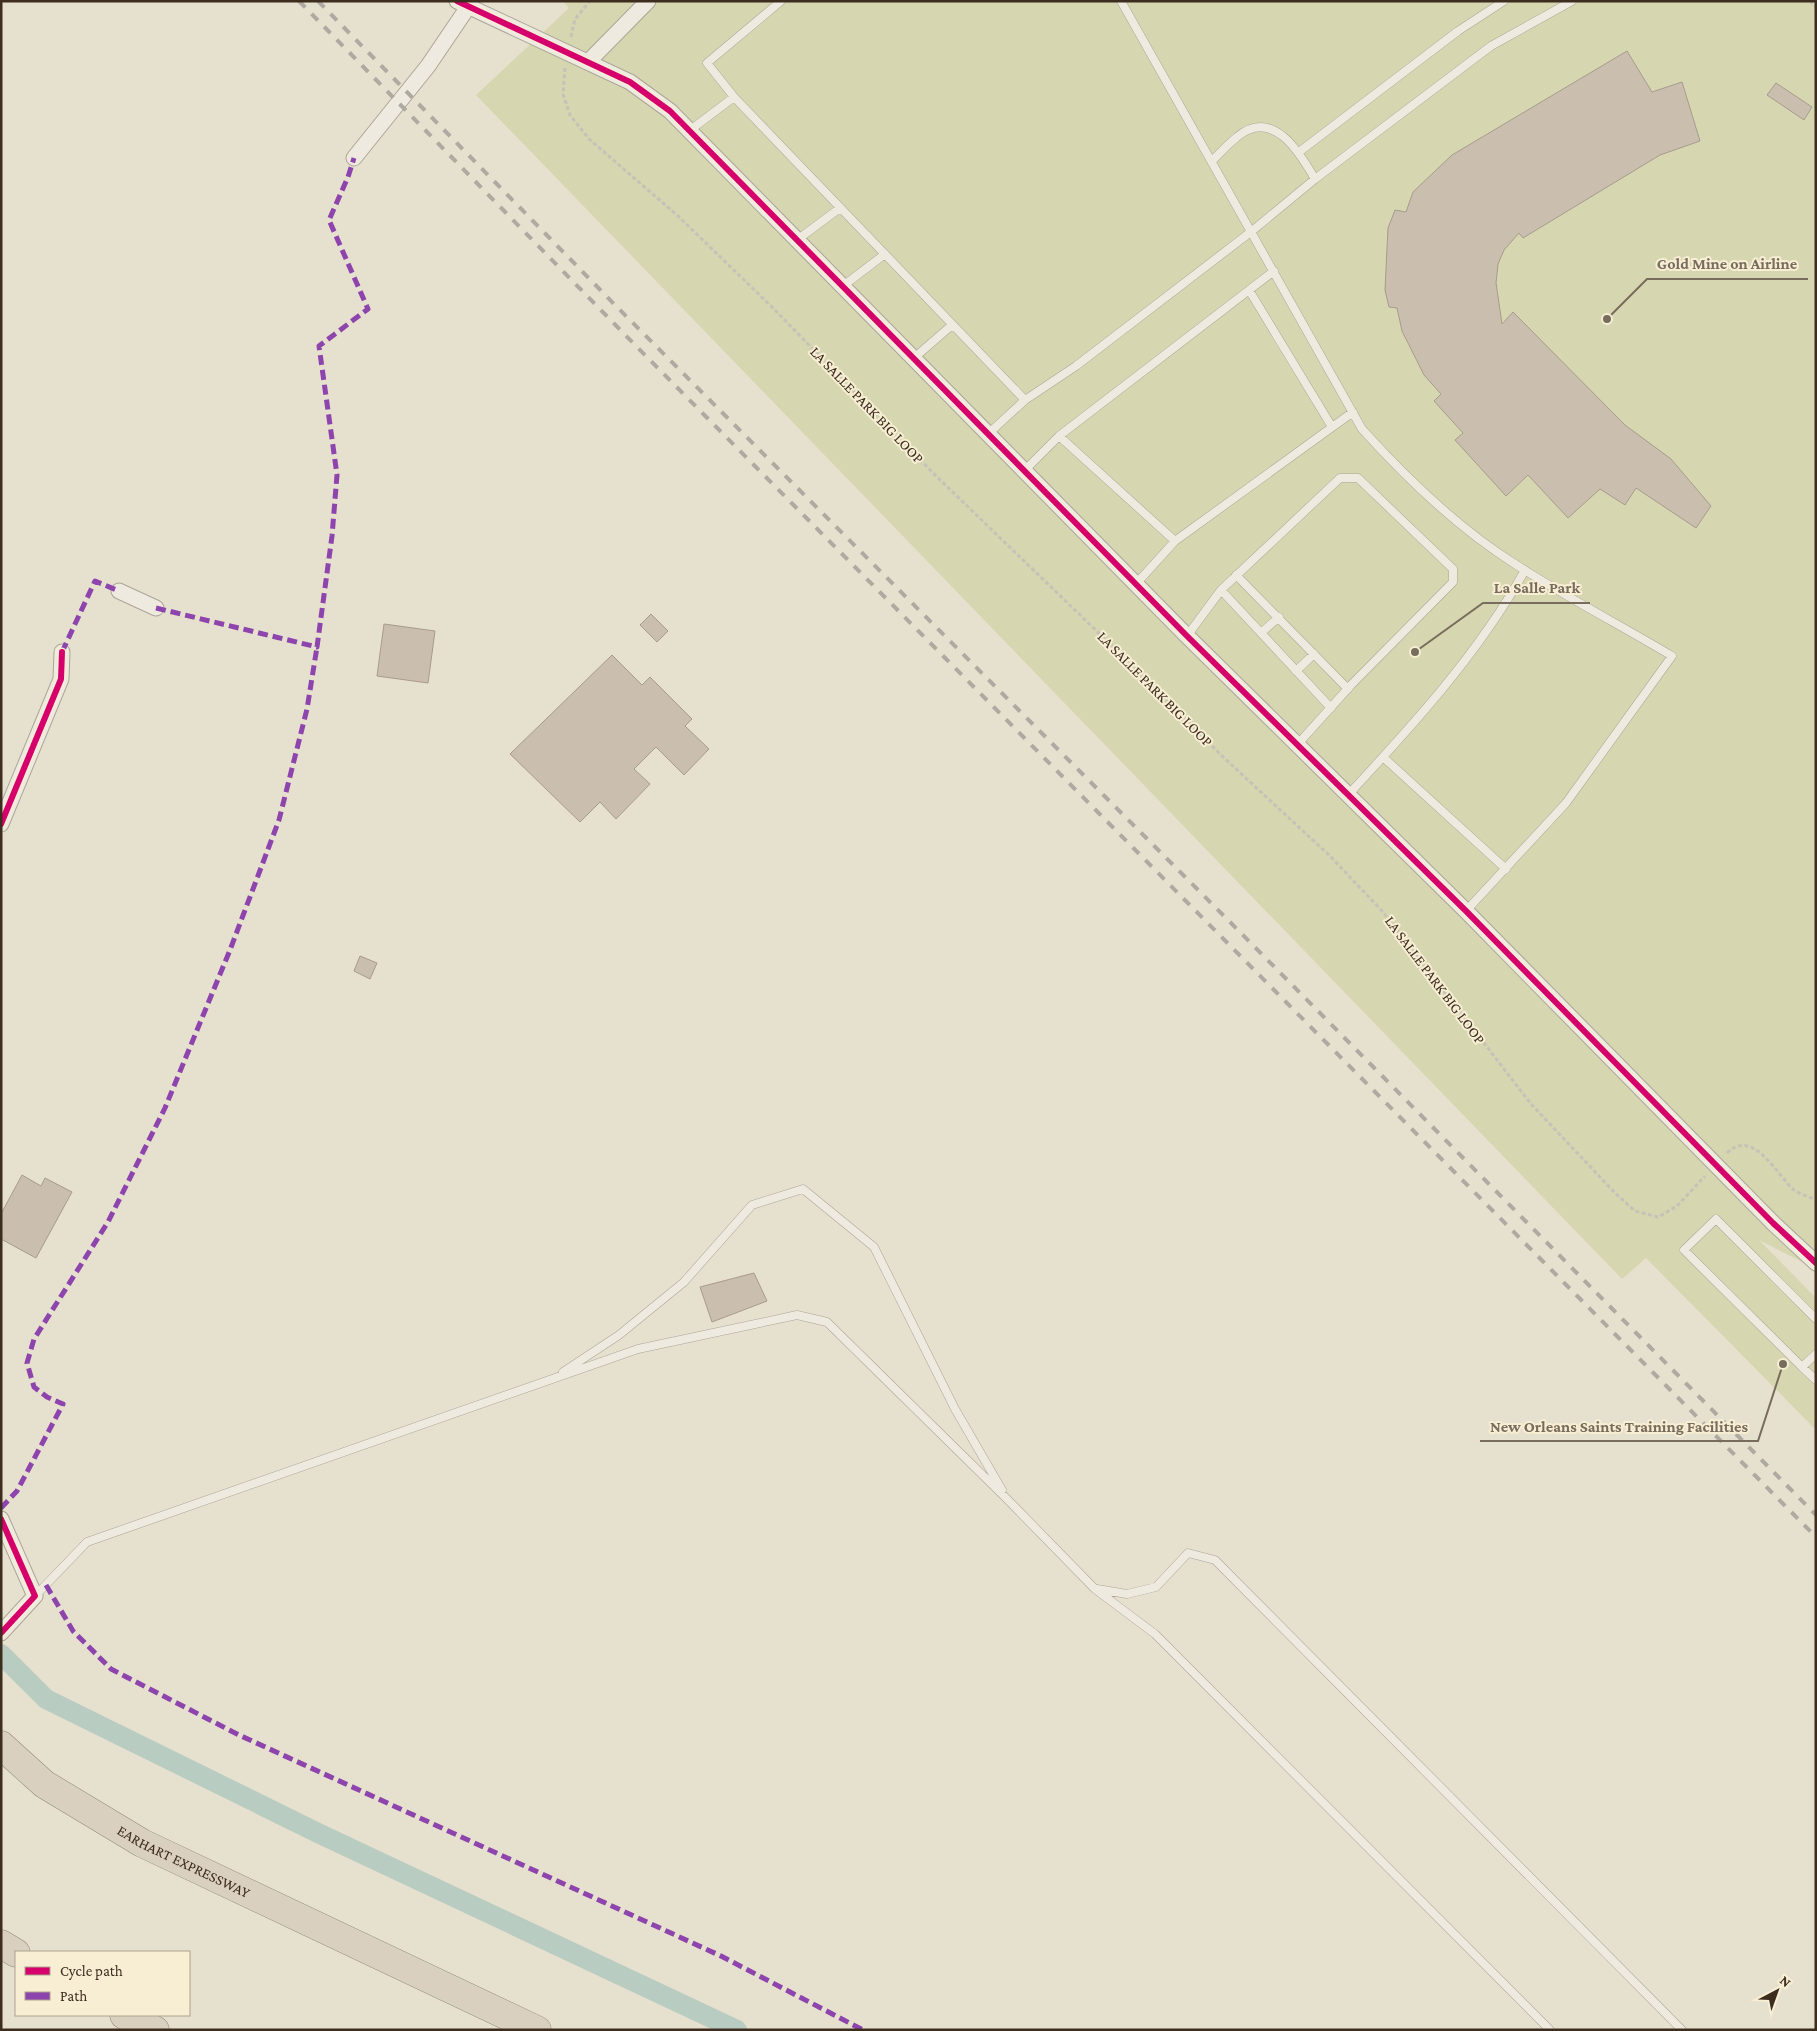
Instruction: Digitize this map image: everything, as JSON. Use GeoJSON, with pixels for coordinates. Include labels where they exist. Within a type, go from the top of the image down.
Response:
{"type":"FeatureCollection","features":[{"type":"Feature","properties":{"kind":"highway","name":"EARHART EXPRESSWAY"},"geometry":{"type":"LineString","coordinates":[[1,1745],[44,1784],[142,1843],[381,1954],[537,2030]]}},
{"type":"Feature","properties":{"kind":"highway"},"geometry":{"type":"LineString","coordinates":[[1,1944],[15,1952]]}},
{"type":"Feature","properties":{"kind":"highway"},"geometry":{"type":"LineString","coordinates":[[126,2016],[155,2030]]}},
{"type":"Feature","properties":{"kind":"street"},"geometry":{"type":"LineString","coordinates":[[588,61],[648,1]]}},
{"type":"Feature","properties":{"kind":"street"},"geometry":{"type":"LineString","coordinates":[[354,158],[428,66],[462,4],[630,82],[670,112],[1187,636],[1816,1263]]}},
{"type":"Feature","properties":{"kind":"street"},"geometry":{"type":"LineString","coordinates":[[119,591],[156,608]]}},
{"type":"Feature","properties":{"kind":"street"},"geometry":{"type":"LineString","coordinates":[[1,824],[62,679],[62,652]]}},
{"type":"Feature","properties":{"kind":"street"},"geometry":{"type":"LineString","coordinates":[[1,1519],[36,1596],[1,1633]]}},
{"type":"Feature","properties":{"kind":"lane"},"geometry":{"type":"LineString","coordinates":[[781,1],[707,64],[734,97],[1025,400]]}},
{"type":"Feature","properties":{"kind":"lane"},"geometry":{"type":"LineString","coordinates":[[1121,1],[1362,429],[1390,460],[1444,510],[1526,570],[1672,656],[1566,803],[1466,912]]}},
{"type":"Feature","properties":{"kind":"lane"},"geometry":{"type":"LineString","coordinates":[[1299,152],[1458,31],[1504,1]]}},
{"type":"Feature","properties":{"kind":"lane"},"geometry":{"type":"LineString","coordinates":[[988,434],[1025,400],[1076,366],[1252,231],[1315,179],[1491,46],[1572,1]]}},
{"type":"Feature","properties":{"kind":"lane"},"geometry":{"type":"LineString","coordinates":[[689,131],[734,97]]}},
{"type":"Feature","properties":{"kind":"lane"},"geometry":{"type":"LineString","coordinates":[[1212,161],[1238,135],[1259,127],[1284,134],[1299,152],[1315,179]]}},
{"type":"Feature","properties":{"kind":"lane"},"geometry":{"type":"LineString","coordinates":[[797,240],[840,208]]}},
{"type":"Feature","properties":{"kind":"lane"},"geometry":{"type":"LineString","coordinates":[[843,286],[885,254]]}},
{"type":"Feature","properties":{"kind":"lane"},"geometry":{"type":"LineString","coordinates":[[1024,471],[1059,436],[1274,271]]}},
{"type":"Feature","properties":{"kind":"lane"},"geometry":{"type":"LineString","coordinates":[[1249,290],[1332,427]]}},
{"type":"Feature","properties":{"kind":"lane"},"geometry":{"type":"LineString","coordinates":[[914,358],[952,325]]}},
{"type":"Feature","properties":{"kind":"lane"},"geometry":{"type":"LineString","coordinates":[[1136,584],[1175,541],[1353,412]]}},
{"type":"Feature","properties":{"kind":"lane"},"geometry":{"type":"LineString","coordinates":[[1059,436],[1175,541]]}},
{"type":"Feature","properties":{"kind":"lane"},"geometry":{"type":"LineString","coordinates":[[1187,636],[1221,590],[1340,478],[1358,478],[1453,569],[1453,582],[1348,689],[1297,745]]}},
{"type":"Feature","properties":{"kind":"lane"},"geometry":{"type":"LineString","coordinates":[[1348,795],[1383,757],[1478,644],[1526,570]]}},
{"type":"Feature","properties":{"kind":"lane"},"geometry":{"type":"LineString","coordinates":[[1236,575],[1348,689]]}},
{"type":"Feature","properties":{"kind":"lane"},"geometry":{"type":"LineString","coordinates":[[1221,590],[1331,708]]}},
{"type":"Feature","properties":{"kind":"lane"},"geometry":{"type":"LineString","coordinates":[[1261,633],[1279,617]]}},
{"type":"Feature","properties":{"kind":"lane"},"geometry":{"type":"LineString","coordinates":[[1296,671],[1314,654]]}},
{"type":"Feature","properties":{"kind":"lane"},"geometry":{"type":"LineString","coordinates":[[1383,757],[1506,869]]}},
{"type":"Feature","properties":{"kind":"lane"},"geometry":{"type":"LineString","coordinates":[[553,1379],[619,1335],[684,1282],[752,1205],[803,1189],[874,1247],[955,1409],[1006,1498]]}},
{"type":"Feature","properties":{"kind":"lane"},"geometry":{"type":"LineString","coordinates":[[1816,1319],[1716,1219],[1684,1250],[1816,1380]]}},
{"type":"Feature","properties":{"kind":"lane"},"geometry":{"type":"LineString","coordinates":[[36,1596],[88,1542],[638,1349],[796,1314],[826,1322],[1095,1588],[1155,1634],[1550,2030]]}},
{"type":"Feature","properties":{"kind":"lane"},"geometry":{"type":"LineString","coordinates":[[1802,1367],[1816,1354]]}},
{"type":"Feature","properties":{"kind":"lane"},"geometry":{"type":"LineString","coordinates":[[1095,1588],[1127,1594],[1156,1587],[1188,1553],[1215,1560],[1682,2030]]}},
{"type":"Feature","properties":{"kind":"path"},"geometry":{"type":"LineString","coordinates":[[1810,1],[1816,7]]}},
{"type":"Feature","properties":{"kind":"green space"},"geometry":{"type":"Polygon","coordinates":[[[563,1],[1816,1],[1816,1269],[1759,1240],[1816,1298],[1816,1430],[1646,1258],[1622,1279],[476,95],[569,8],[563,1]]]}},
{"type":"Feature","properties":{"kind":"building"},"geometry":{"type":"Polygon","coordinates":[[[1627,51],[1652,92],[1682,82],[1700,141],[1660,155],[1523,238],[1519,233],[1504,250],[1498,264],[1496,283],[1502,324],[1513,312],[1625,425],[1671,459],[1711,506],[1696,528],[1636,488],[1625,505],[1600,489],[1568,518],[1528,475],[1506,496],[1455,440],[1463,433],[1434,401],[1441,394],[1424,375],[1402,331],[1397,308],[1389,307],[1385,290],[1388,228],[1395,210],[1406,212],[1413,192],[1452,155],[1627,51]]]}},
{"type":"Feature","properties":{"kind":"building"},"geometry":{"type":"Polygon","coordinates":[[[1776,83],[1812,107],[1804,120],[1767,95],[1776,83]]]}},
{"type":"Feature","properties":{"kind":"building"},"geometry":{"type":"Polygon","coordinates":[[[651,614],[668,631],[657,642],[640,625],[651,614]]]}},
{"type":"Feature","properties":{"kind":"building"},"geometry":{"type":"Polygon","coordinates":[[[384,624],[435,631],[428,683],[377,676],[384,624]]]}},
{"type":"Feature","properties":{"kind":"building"},"geometry":{"type":"Polygon","coordinates":[[[612,655],[642,685],[650,677],[692,719],[685,726],[709,749],[684,775],[656,747],[634,769],[650,784],[616,819],[600,802],[580,822],[510,754],[612,655]]]}},
{"type":"Feature","properties":{"kind":"building"},"geometry":{"type":"Polygon","coordinates":[[[360,956],[377,963],[370,979],[354,971],[360,956]]]}},
{"type":"Feature","properties":{"kind":"building"},"geometry":{"type":"Polygon","coordinates":[[[22,1175],[41,1186],[45,1178],[72,1192],[36,1258],[1,1239],[1,1214],[22,1175]]]}},
{"type":"Feature","properties":{"kind":"building"},"geometry":{"type":"Polygon","coordinates":[[[754,1273],[767,1301],[712,1322],[700,1287],[754,1273]]]}},
{"type":"Feature","properties":{"kind":"waterway"},"geometry":{"type":"LineString","coordinates":[[1,1654],[46,1699],[320,1834],[737,2030]]}},
{"type":"Feature","properties":{"kind":"railway"},"geometry":{"type":"LineString","coordinates":[[299,1],[636,346],[1816,1537]]}},
{"type":"Feature","properties":{"kind":"railway"},"geometry":{"type":"LineString","coordinates":[[318,1],[617,307],[1230,922],[1816,1515]]}},
{"type":"Feature","properties":{"kind":"marked path"},"geometry":{"type":"LineString","coordinates":[[156,608],[317,647],[332,536],[337,475],[319,346],[368,309],[329,220],[348,177],[354,158]]}},
{"type":"Feature","properties":{"kind":"marked path"},"geometry":{"type":"LineString","coordinates":[[62,652],[95,581],[119,591]]}},
{"type":"Feature","properties":{"kind":"marked path"},"geometry":{"type":"LineString","coordinates":[[1,1508],[17,1491],[63,1404],[47,1397],[34,1387],[27,1363],[34,1339],[108,1222],[165,1108],[230,950],[279,820],[307,709],[317,647]]}},
{"type":"Feature","properties":{"kind":"marked path"},"geometry":{"type":"LineString","coordinates":[[46,1585],[73,1631],[111,1669],[239,1735],[721,1956],[863,2030]]}},
{"type":"Feature","properties":{"kind":"cycle path"},"geometry":{"type":"LineString","coordinates":[[457,1],[630,82],[670,111],[1187,636],[1466,911],[1773,1223],[1816,1263]]}},
{"type":"Feature","properties":{"kind":"cycle path"},"geometry":{"type":"LineString","coordinates":[[1,824],[61,679],[62,652]]}},
{"type":"Feature","properties":{"kind":"cycle path"},"geometry":{"type":"LineString","coordinates":[[1,1519],[35,1596],[1,1633]]}},
{"type":"Feature","properties":{"kind":"place","name":"Gold Mine on Airline"},"geometry":{"type":"Point","coordinates":[1607,319]}},
{"type":"Feature","properties":{"kind":"place","name":"La Salle Park"},"geometry":{"type":"Point","coordinates":[1415,652]}},
{"type":"Feature","properties":{"kind":"place","name":"New Orleans Saints Training Facilities"},"geometry":{"type":"Point","coordinates":[1783,1364]}}]}
